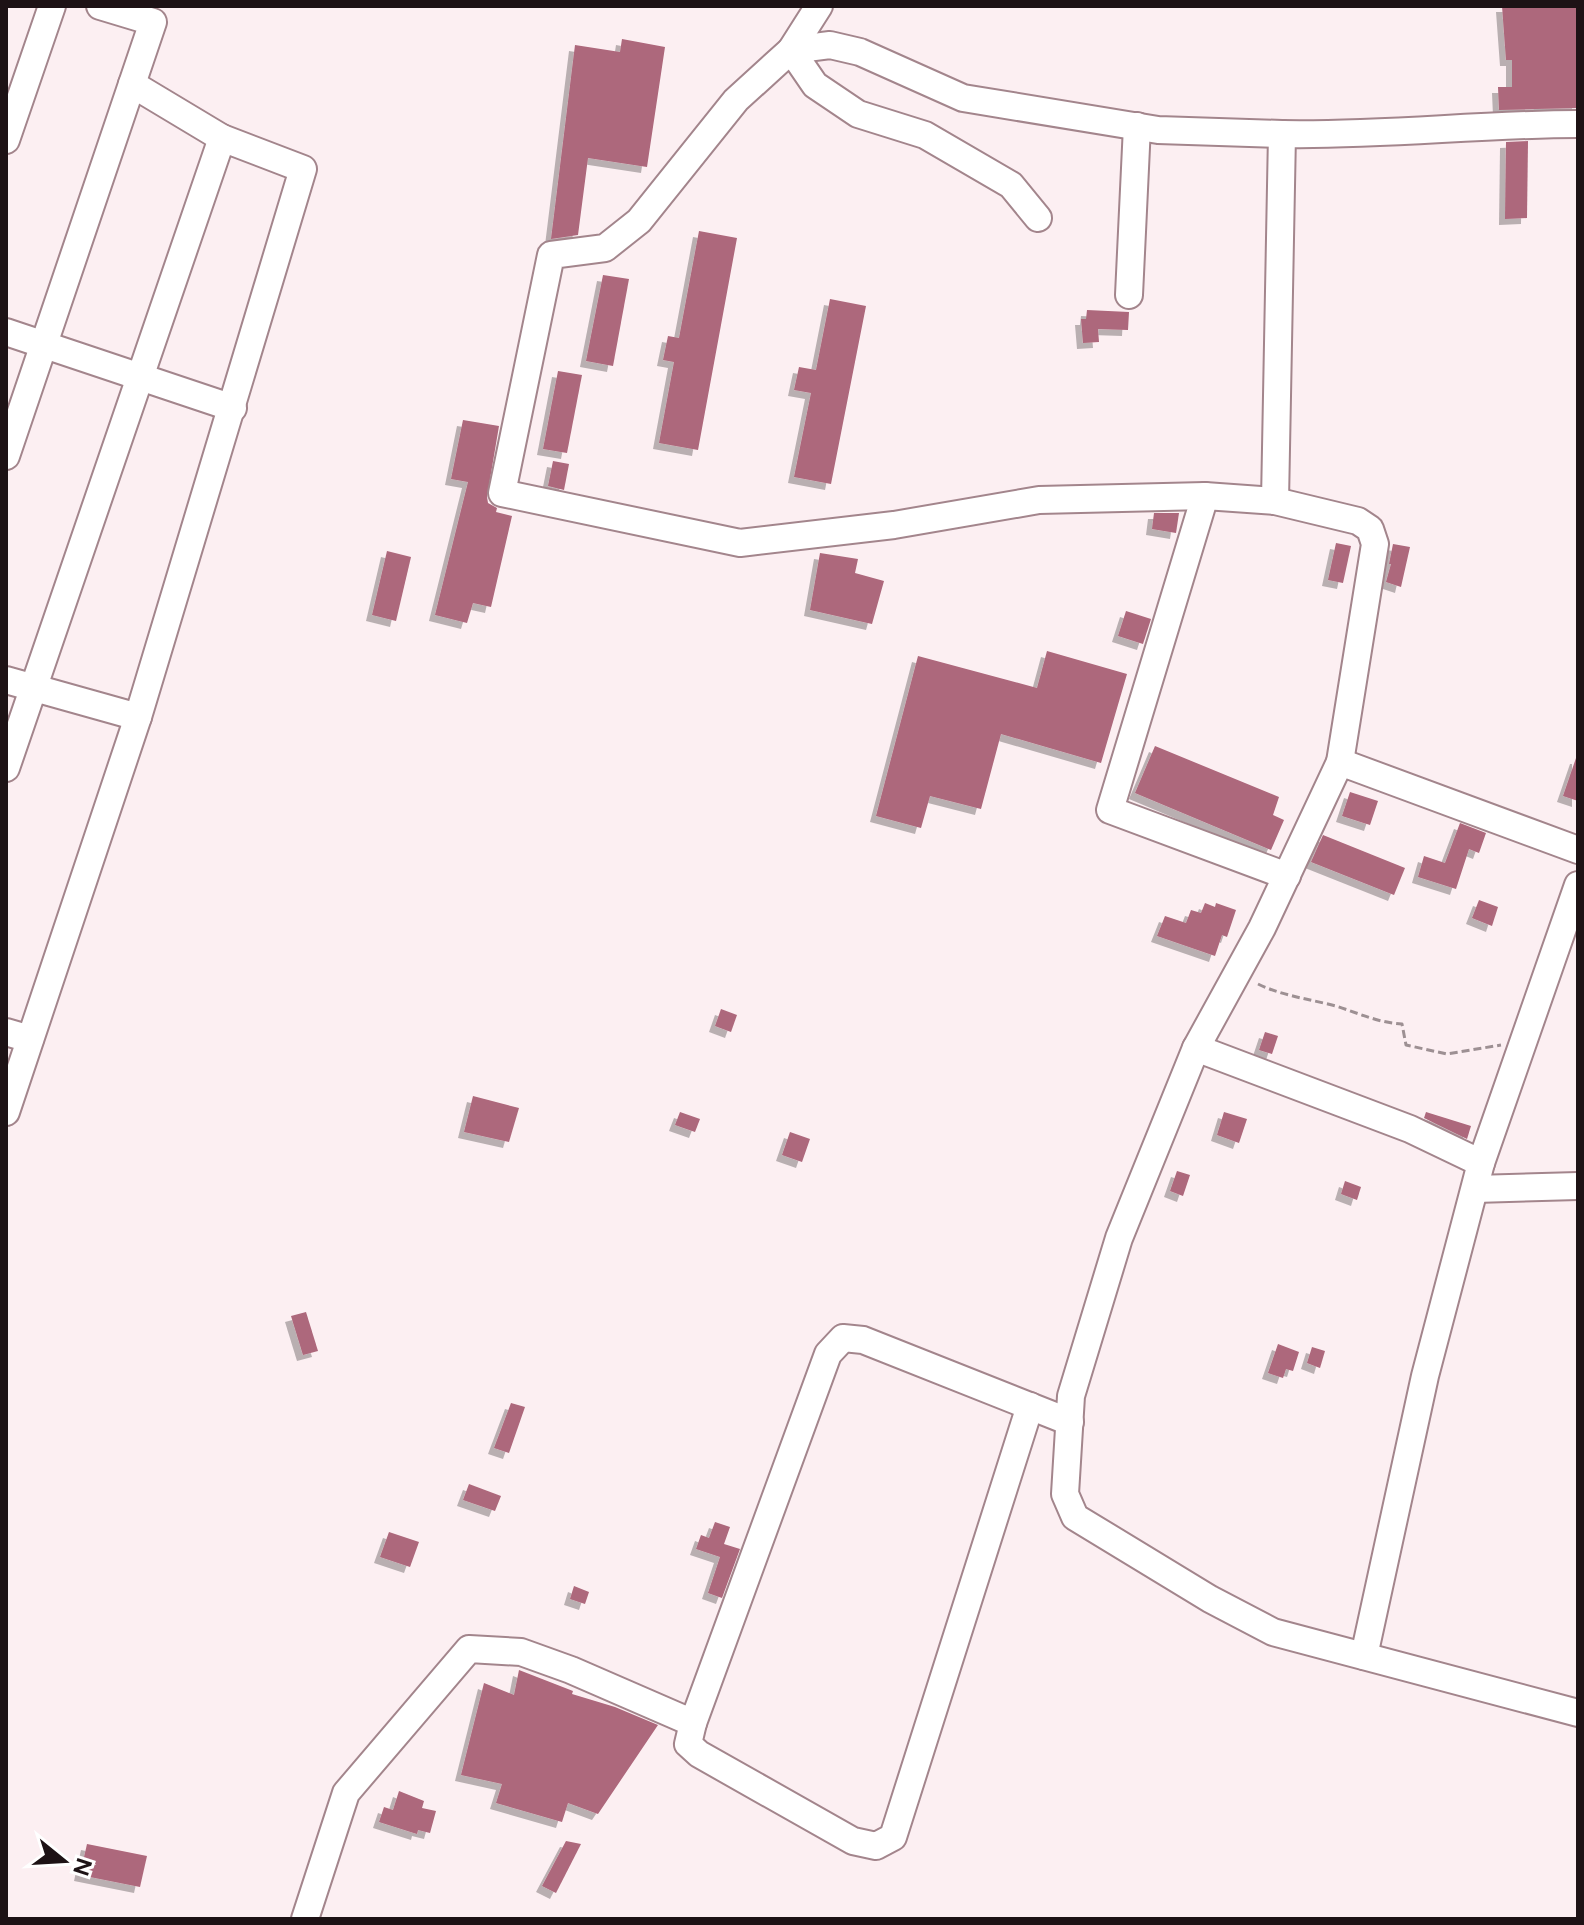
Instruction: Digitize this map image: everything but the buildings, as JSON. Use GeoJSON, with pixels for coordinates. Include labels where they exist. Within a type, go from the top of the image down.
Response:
{"type":"FeatureCollection","features":[{"type":"Feature","properties":{"kind":"street"},"geometry":{"type":"LineString","coordinates":[[6,140],[52,6]]}},
{"type":"Feature","properties":{"kind":"street"},"geometry":{"type":"LineString","coordinates":[[6,456],[153,22],[100,6]]}},
{"type":"Feature","properties":{"kind":"street"},"geometry":{"type":"LineString","coordinates":[[819,6],[791,50],[736,100],[639,221],[605,248],[551,255],[502,493],[740,543],[894,525],[1039,500],[1205,496],[1275,501],[1358,521],[1370,529],[1375,544],[1340,762],[1287,876],[1196,1048],[1119,1238],[1071,1396],[1065,1494],[1075,1517],[1210,1599],[1273,1632],[1578,1713]]}},
{"type":"Feature","properties":{"kind":"street"},"geometry":{"type":"LineString","coordinates":[[791,50],[830,45],[860,52],[963,98],[1158,130],[1343,135],[1511,124],[1578,124]]}},
{"type":"Feature","properties":{"kind":"street"},"geometry":{"type":"LineString","coordinates":[[791,50],[815,85],[826,93],[858,114],[925,135],[1011,185],[1038,218]]}},
{"type":"Feature","properties":{"kind":"street"},"geometry":{"type":"LineString","coordinates":[[6,1112],[18,1036],[138,717],[303,169],[222,138],[132,84]]}},
{"type":"Feature","properties":{"kind":"street"},"geometry":{"type":"LineString","coordinates":[[1129,295],[1137,126]]}},
{"type":"Feature","properties":{"kind":"street"},"geometry":{"type":"LineString","coordinates":[[1275,501],[1282,134]]}},
{"type":"Feature","properties":{"kind":"street"},"geometry":{"type":"LineString","coordinates":[[6,768],[222,138]]}},
{"type":"Feature","properties":{"kind":"street"},"geometry":{"type":"LineString","coordinates":[[6,332],[233,408]]}},
{"type":"Feature","properties":{"kind":"street"},"geometry":{"type":"LineString","coordinates":[[1205,496],[1110,810],[1287,876]]}},
{"type":"Feature","properties":{"kind":"street"},"geometry":{"type":"LineString","coordinates":[[6,680],[138,717]]}},
{"type":"Feature","properties":{"kind":"street"},"geometry":{"type":"LineString","coordinates":[[1340,762],[1578,850]]}},
{"type":"Feature","properties":{"kind":"street"},"geometry":{"type":"LineString","coordinates":[[1364,1656],[1425,1376],[1481,1163],[1523,1043],[1570,928],[1578,885]]}},
{"type":"Feature","properties":{"kind":"street"},"geometry":{"type":"LineString","coordinates":[[1196,1048],[1410,1129],[1481,1163]]}},
{"type":"Feature","properties":{"kind":"street"},"geometry":{"type":"LineString","coordinates":[[1475,1189],[1578,1186]]}},
{"type":"Feature","properties":{"kind":"street"},"geometry":{"type":"LineString","coordinates":[[1030,1406],[893,1837],[876,1846],[853,1841],[699,1754],[688,1744],[828,1354],[843,1338],[863,1340],[1030,1406],[1070,1422]]}},
{"type":"Feature","properties":{"kind":"street"},"geometry":{"type":"LineString","coordinates":[[305,1919],[346,1793],[469,1649],[521,1652],[571,1670],[693,1723]]}},
{"type":"Feature","properties":{"kind":"path"},"geometry":{"type":"LineString","coordinates":[[1240,968],[1258,984],[1284,995],[1333,1006],[1389,1024],[1402,1024],[1406,1045],[1447,1054],[1523,1043]]}}]}
